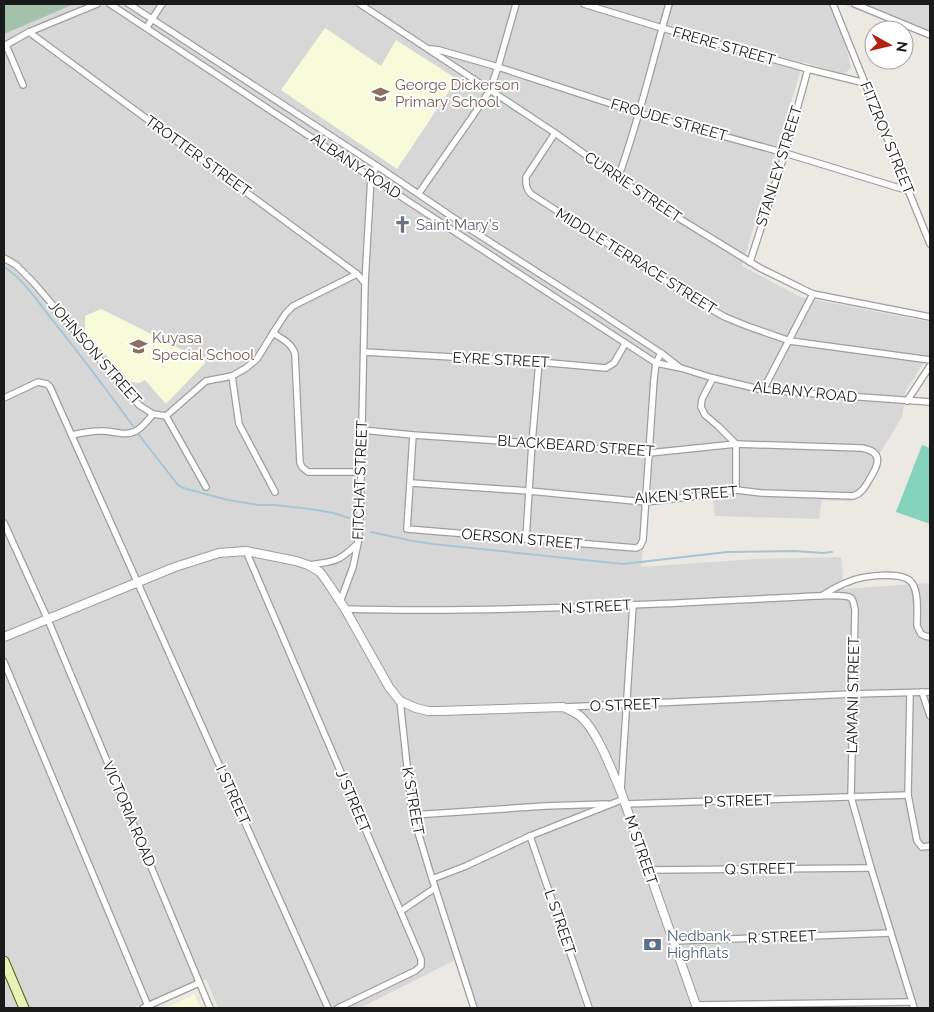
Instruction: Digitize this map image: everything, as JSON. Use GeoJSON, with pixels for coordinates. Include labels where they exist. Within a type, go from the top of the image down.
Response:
{"type":"FeatureCollection","features":[{"type":"Feature","properties":{"kind":"main road"},"geometry":{"type":"LineString","coordinates":[[4,961],[24,1008]]}},
{"type":"Feature","properties":{"kind":"street"},"geometry":{"type":"LineString","coordinates":[[23,85],[5,45],[29,32],[97,4]]}},
{"type":"Feature","properties":{"kind":"street","name":"ALBANY ROAD"},"geometry":{"type":"LineString","coordinates":[[110,4],[656,363],[763,390],[930,402]]}},
{"type":"Feature","properties":{"kind":"street","name":"ALBANY ROAD"},"geometry":{"type":"LineString","coordinates":[[129,4],[590,306],[681,368]]}},
{"type":"Feature","properties":{"kind":"street"},"geometry":{"type":"LineString","coordinates":[[147,28],[162,4]]}},
{"type":"Feature","properties":{"kind":"street","name":"CURRIE STREET"},"geometry":{"type":"LineString","coordinates":[[360,4],[555,133],[672,214],[750,262],[813,294],[930,316]]}},
{"type":"Feature","properties":{"kind":"street"},"geometry":{"type":"LineString","coordinates":[[419,194],[490,90],[516,4]]}},
{"type":"Feature","properties":{"kind":"street","name":"FRERE STREET"},"geometry":{"type":"LineString","coordinates":[[584,4],[808,70],[865,83]]}},
{"type":"Feature","properties":{"kind":"street"},"geometry":{"type":"LineString","coordinates":[[618,178],[628,150],[669,4]]}},
{"type":"Feature","properties":{"kind":"street","name":"FITZROY STREET"},"geometry":{"type":"LineString","coordinates":[[833,4],[930,244]]}},
{"type":"Feature","properties":{"kind":"street"},"geometry":{"type":"LineString","coordinates":[[855,4],[930,35]]}},
{"type":"Feature","properties":{"kind":"street","name":"TROTTER STREET"},"geometry":{"type":"LineString","coordinates":[[29,32],[357,274],[365,283]]}},
{"type":"Feature","properties":{"kind":"street","name":"FROUDE STREET"},"geometry":{"type":"LineString","coordinates":[[429,49],[439,50],[498,67],[639,112],[785,153],[909,191]]}},
{"type":"Feature","properties":{"kind":"street","name":"STANLEY STREET"},"geometry":{"type":"LineString","coordinates":[[750,262],[785,153],[808,70]]}},
{"type":"Feature","properties":{"kind":"street"},"geometry":{"type":"LineString","coordinates":[[255,99],[261,90]]}},
{"type":"Feature","properties":{"kind":"street"},"geometry":{"type":"LineString","coordinates":[[312,137],[317,127]]}},
{"type":"Feature","properties":{"kind":"street","name":"MIDDLE TERRACE STREET"},"geometry":{"type":"LineString","coordinates":[[555,133],[526,177],[526,186],[531,194],[700,304],[725,317],[790,341],[930,360]]}},
{"type":"Feature","properties":{"kind":"street","name":"FITCHAT STREET"},"geometry":{"type":"LineString","coordinates":[[342,605],[353,567],[360,520],[365,283],[371,177],[377,166]]}},
{"type":"Feature","properties":{"kind":"street"},"geometry":{"type":"LineString","coordinates":[[468,240],[473,231]]}},
{"type":"Feature","properties":{"kind":"street","name":"JOHNSON STREET"},"geometry":{"type":"LineString","coordinates":[[4,258],[16,265],[33,282],[139,405],[153,414],[166,416]]}},
{"type":"Feature","properties":{"kind":"street"},"geometry":{"type":"LineString","coordinates":[[206,487],[166,416],[206,381],[232,376],[257,359],[273,332],[292,306],[357,274]]}},
{"type":"Feature","properties":{"kind":"street"},"geometry":{"type":"LineString","coordinates":[[763,390],[813,294]]}},
{"type":"Feature","properties":{"kind":"street"},"geometry":{"type":"LineString","coordinates":[[584,315],[590,306]]}},
{"type":"Feature","properties":{"kind":"street"},"geometry":{"type":"LineString","coordinates":[[273,332],[290,344],[295,354],[300,463],[302,468],[308,472],[362,472]]}},
{"type":"Feature","properties":{"kind":"street","name":"EYRE STREET"},"geometry":{"type":"LineString","coordinates":[[364,352],[539,362],[606,368],[614,363],[625,344]]}},
{"type":"Feature","properties":{"kind":"street"},"geometry":{"type":"LineString","coordinates":[[646,502],[656,363],[661,353]]}},
{"type":"Feature","properties":{"kind":"street"},"geometry":{"type":"LineString","coordinates":[[526,540],[539,362]]}},
{"type":"Feature","properties":{"kind":"street"},"geometry":{"type":"LineString","coordinates":[[907,401],[930,366]]}},
{"type":"Feature","properties":{"kind":"street"},"geometry":{"type":"LineString","coordinates":[[232,376],[239,424],[275,492]]}},
{"type":"Feature","properties":{"kind":"street"},"geometry":{"type":"LineString","coordinates":[[713,378],[700,407],[705,415],[736,444],[736,490]]}},
{"type":"Feature","properties":{"kind":"street","name":"I STREET"},"geometry":{"type":"LineString","coordinates":[[4,398],[38,382],[47,384],[50,387],[328,1008]]}},
{"type":"Feature","properties":{"kind":"street"},"geometry":{"type":"LineString","coordinates":[[72,435],[102,431],[127,434],[141,428],[153,414]]}},
{"type":"Feature","properties":{"kind":"street","name":"BLACKBEARD STREET"},"geometry":{"type":"LineString","coordinates":[[362,430],[649,453],[736,444],[862,448],[872,451],[878,457]]}},
{"type":"Feature","properties":{"kind":"street"},"geometry":{"type":"LineString","coordinates":[[410,483],[413,435]]}},
{"type":"Feature","properties":{"kind":"street","name":"AIKEN STREET"},"geometry":{"type":"LineString","coordinates":[[410,483],[529,491],[646,502],[736,490],[853,496],[858,495],[863,490],[875,471],[879,462],[878,457]]}},
{"type":"Feature","properties":{"kind":"street","name":"OERSON STREET"},"geometry":{"type":"LineString","coordinates":[[410,483],[408,529],[526,540],[636,548],[640,546],[643,540],[646,502]]}},
{"type":"Feature","properties":{"kind":"street","name":"VICTORIA ROAD"},"geometry":{"type":"LineString","coordinates":[[4,523],[48,620],[210,1008]]}},
{"type":"Feature","properties":{"kind":"street"},"geometry":{"type":"LineString","coordinates":[[308,565],[330,563],[345,556],[358,543]]}},
{"type":"Feature","properties":{"kind":"street"},"geometry":{"type":"LineString","coordinates":[[4,637],[175,567],[205,557],[246,550],[286,558],[308,565],[320,572],[342,605],[389,687],[400,701]]}},
{"type":"Feature","properties":{"kind":"street","name":"J STREET"},"geometry":{"type":"LineString","coordinates":[[246,550],[420,956],[421,963],[415,971],[338,1008]]}},
{"type":"Feature","properties":{"kind":"street"},"geometry":{"type":"LineString","coordinates":[[821,596],[848,581],[864,577],[895,575],[906,578],[910,580],[915,588],[917,626],[919,631],[925,636],[930,637]]}},
{"type":"Feature","properties":{"kind":"street","name":"N STREET"},"geometry":{"type":"LineString","coordinates":[[342,605],[400,610],[548,609],[846,596]]}},
{"type":"Feature","properties":{"kind":"street","name":"LAMANI STREET"},"geometry":{"type":"LineString","coordinates":[[846,596],[854,602],[850,797],[913,1005]]}},
{"type":"Feature","properties":{"kind":"street"},"geometry":{"type":"LineString","coordinates":[[623,798],[633,605]]}},
{"type":"Feature","properties":{"kind":"street"},"geometry":{"type":"LineString","coordinates":[[4,662],[146,1007],[199,983]]}},
{"type":"Feature","properties":{"kind":"street"},"geometry":{"type":"LineString","coordinates":[[922,692],[930,716]]}},
{"type":"Feature","properties":{"kind":"street","name":"O STREET"},"geometry":{"type":"LineString","coordinates":[[400,701],[416,708],[439,711],[930,692]]}},
{"type":"Feature","properties":{"kind":"street"},"geometry":{"type":"LineString","coordinates":[[910,693],[908,795],[917,841],[922,847],[930,846]]}},
{"type":"Feature","properties":{"kind":"street","name":"K STREET"},"geometry":{"type":"LineString","coordinates":[[400,701],[413,815],[474,1008]]}},
{"type":"Feature","properties":{"kind":"street","name":"M STREET"},"geometry":{"type":"LineString","coordinates":[[563,707],[580,716],[588,724],[602,748],[623,798],[696,1007]]}},
{"type":"Feature","properties":{"kind":"street","name":"P STREET"},"geometry":{"type":"LineString","coordinates":[[432,879],[623,798],[908,795]]}},
{"type":"Feature","properties":{"kind":"street","name":"P STREET"},"geometry":{"type":"LineString","coordinates":[[413,815],[545,806],[612,804]]}},
{"type":"Feature","properties":{"kind":"street","name":"L STREET"},"geometry":{"type":"LineString","coordinates":[[530,836],[589,1008]]}},
{"type":"Feature","properties":{"kind":"street","name":"Q STREET"},"geometry":{"type":"LineString","coordinates":[[648,870],[871,868]]}},
{"type":"Feature","properties":{"kind":"street"},"geometry":{"type":"LineString","coordinates":[[401,911],[435,888]]}},
{"type":"Feature","properties":{"kind":"street","name":"R STREET"},"geometry":{"type":"LineString","coordinates":[[673,941],[891,933]]}},
{"type":"Feature","properties":{"kind":"street"},"geometry":{"type":"LineString","coordinates":[[696,1007],[913,1005]]}},
{"type":"Feature","properties":{"kind":"shaded area"},"geometry":{"type":"Polygon","coordinates":[[[4,4],[837,4],[851,68],[844,74],[803,62],[742,266],[800,297],[930,322],[930,353],[906,390],[902,417],[851,501],[822,500],[819,519],[715,516],[713,497],[648,504],[641,567],[755,559],[841,557],[844,589],[930,583],[930,1008],[477,1008],[459,958],[360,1008],[218,1008],[206,979],[132,1008],[4,1008],[4,4]]]}},
{"type":"Feature","properties":{"kind":"shaded area"},"geometry":{"type":"Polygon","coordinates":[[[4,4],[74,4],[4,34],[4,4]]]}},
{"type":"Feature","properties":{"kind":"shaded area"},"geometry":{"type":"Polygon","coordinates":[[[842,4],[930,4],[930,39],[914,33],[914,20],[882,20],[842,4]]]}},
{"type":"Feature","properties":{"kind":"shaded area"},"geometry":{"type":"Polygon","coordinates":[[[325,28],[381,66],[396,40],[457,79],[397,169],[281,90],[325,28]]]}},
{"type":"Feature","properties":{"kind":"shaded area","name":"Kuyasa Special School"},"geometry":{"type":"Polygon","coordinates":[[[101,309],[206,362],[166,404],[145,380],[139,383],[131,382],[85,332],[85,316],[101,309]]]}},
{"type":"Feature","properties":{"kind":"shaded area"},"geometry":{"type":"Polygon","coordinates":[[[194,994],[201,1008],[165,1008],[183,1000],[194,994]]]}},
{"type":"Feature","properties":{"kind":"green space"},"geometry":{"type":"Polygon","coordinates":[[[922,445],[930,448],[930,524],[896,512],[922,445]]]}},
{"type":"Feature","properties":{"kind":"waterway"},"geometry":{"type":"LineString","coordinates":[[4,267],[17,277],[34,296],[133,426]]}},
{"type":"Feature","properties":{"kind":"waterway"},"geometry":{"type":"LineString","coordinates":[[139,435],[178,485],[183,488],[228,500],[259,505],[311,509],[349,518]]}},
{"type":"Feature","properties":{"kind":"waterway"},"geometry":{"type":"LineString","coordinates":[[371,532],[433,544],[623,564],[727,552],[832,552]]}},
{"type":"Feature","properties":{"kind":"place","name":"George Dickerson Primary School"},"geometry":{"type":"Point","coordinates":[381,94]}},
{"type":"Feature","properties":{"kind":"place","name":"Saint Mary's"},"geometry":{"type":"Point","coordinates":[402,225]}},
{"type":"Feature","properties":{"kind":"place","name":"Kuyasa Special School"},"geometry":{"type":"Point","coordinates":[138,347]}},
{"type":"Feature","properties":{"kind":"place","name":"Nedbank Highflats"},"geometry":{"type":"Point","coordinates":[653,945]}}]}
